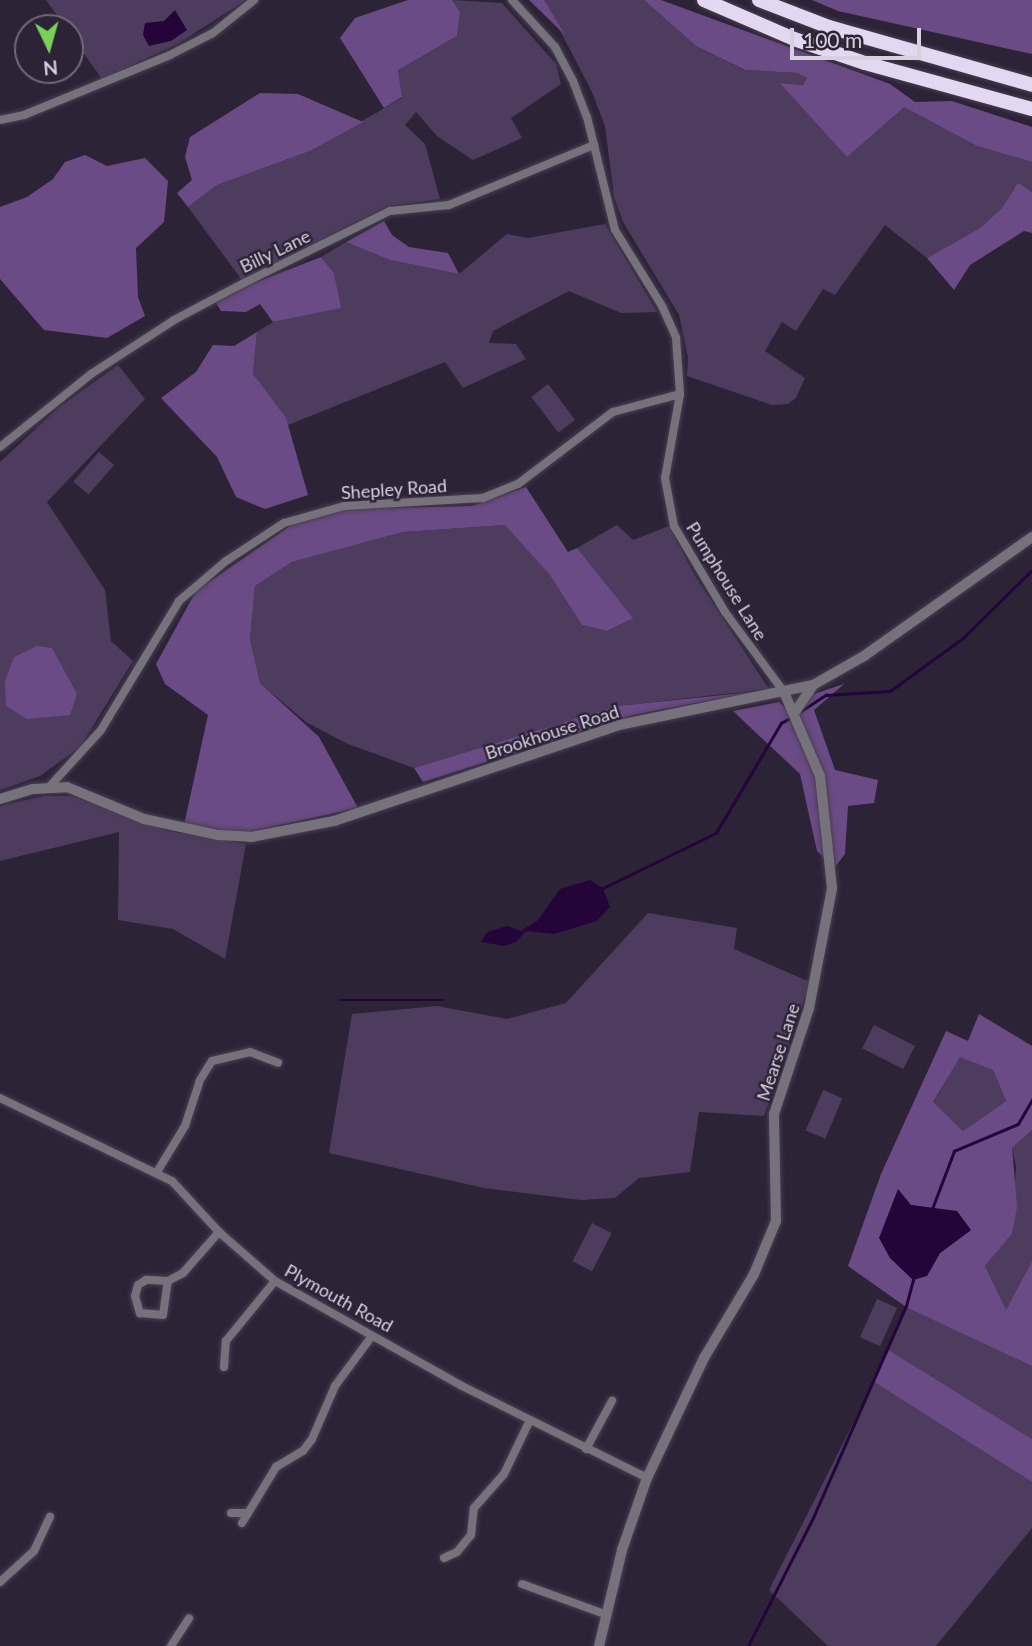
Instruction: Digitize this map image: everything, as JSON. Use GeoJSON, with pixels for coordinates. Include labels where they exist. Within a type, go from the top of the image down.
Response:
{"type":"FeatureCollection","features":[{"type":"Feature","properties":{"kind":"highway"},"geometry":{"type":"LineString","coordinates":[[704,0],[794,39],[865,63],[1032,109]]}},
{"type":"Feature","properties":{"kind":"highway"},"geometry":{"type":"LineString","coordinates":[[759,0],[829,27],[1032,85]]}},
{"type":"Feature","properties":{"kind":"street"},"geometry":{"type":"LineString","coordinates":[[0,120],[24,115],[170,55],[213,33],[254,0]]}},
{"type":"Feature","properties":{"kind":"street","name":"Pumphouse Lane"},"geometry":{"type":"LineString","coordinates":[[512,0],[555,47],[573,81],[594,145],[615,230],[662,306],[676,338],[680,394],[665,478],[674,526],[725,612],[784,692]]}},
{"type":"Feature","properties":{"kind":"street","name":"Billy Lane"},"geometry":{"type":"LineString","coordinates":[[0,447],[92,374],[174,320],[244,283],[390,211],[449,205],[594,145]]}},
{"type":"Feature","properties":{"kind":"street","name":"Shepley Road"},"geometry":{"type":"LineString","coordinates":[[51,785],[101,730],[179,601],[226,561],[284,523],[344,506],[483,498],[518,484],[613,412],[635,402],[680,394]]}},
{"type":"Feature","properties":{"kind":"street","name":"Brookhouse Road"},"geometry":{"type":"LineString","coordinates":[[51,785],[67,787],[170,826],[251,837],[376,808],[619,725],[813,685],[864,656],[1032,537]]}},
{"type":"Feature","properties":{"kind":"street"},"geometry":{"type":"LineString","coordinates":[[795,712],[813,685]]}},
{"type":"Feature","properties":{"kind":"street","name":"Mearse Lane"},"geometry":{"type":"LineString","coordinates":[[599,1646],[647,1478],[704,1357],[754,1274],[776,1221],[774,1114],[809,1008],[832,888],[820,776],[795,712],[784,692]]}},
{"type":"Feature","properties":{"kind":"street"},"geometry":{"type":"LineString","coordinates":[[0,799],[51,785]]}},
{"type":"Feature","properties":{"kind":"street"},"geometry":{"type":"LineString","coordinates":[[156,1172],[186,1126],[200,1080],[212,1061],[250,1052],[278,1063]]}},
{"type":"Feature","properties":{"kind":"street","name":"Plymouth Road"},"geometry":{"type":"LineString","coordinates":[[0,1098],[156,1172],[186,1193],[219,1232],[275,1281],[530,1420],[647,1478]]}},
{"type":"Feature","properties":{"kind":"street"},"geometry":{"type":"LineString","coordinates":[[168,1281],[165,1312],[158,1318],[141,1313],[135,1296],[138,1284],[146,1280],[168,1281],[183,1273],[219,1232]]}},
{"type":"Feature","properties":{"kind":"street"},"geometry":{"type":"LineString","coordinates":[[224,1367],[226,1341],[275,1281]]}},
{"type":"Feature","properties":{"kind":"street"},"geometry":{"type":"LineString","coordinates":[[242,1523],[276,1467],[303,1451],[312,1439],[335,1386],[372,1336]]}},
{"type":"Feature","properties":{"kind":"street"},"geometry":{"type":"LineString","coordinates":[[586,1449],[612,1401]]}},
{"type":"Feature","properties":{"kind":"street"},"geometry":{"type":"LineString","coordinates":[[443,1558],[457,1552],[471,1535],[474,1508],[504,1474],[530,1420]]}},
{"type":"Feature","properties":{"kind":"street"},"geometry":{"type":"LineString","coordinates":[[231,1513],[248,1513]]}},
{"type":"Feature","properties":{"kind":"street"},"geometry":{"type":"LineString","coordinates":[[0,1582],[34,1551],[50,1516]]}},
{"type":"Feature","properties":{"kind":"street"},"geometry":{"type":"LineString","coordinates":[[522,1584],[607,1615]]}},
{"type":"Feature","properties":{"kind":"street"},"geometry":{"type":"LineString","coordinates":[[171,1646],[189,1618]]}},
{"type":"Feature","properties":{"kind":"shaded area"},"geometry":{"type":"Polygon","coordinates":[[[46,0],[246,0],[179,43],[102,79],[84,54],[84,14],[56,14],[46,0]]]}},
{"type":"Feature","properties":{"kind":"shaded area"},"geometry":{"type":"Polygon","coordinates":[[[408,0],[452,0],[460,12],[457,36],[398,70],[402,97],[384,108],[340,38],[355,18],[408,0]]]}},
{"type":"Feature","properties":{"kind":"shaded area"},"geometry":{"type":"Polygon","coordinates":[[[452,0],[502,3],[556,64],[561,84],[511,118],[522,138],[473,160],[437,136],[416,112],[405,125],[425,144],[440,199],[388,206],[242,280],[188,207],[217,185],[310,151],[402,98],[398,70],[457,36],[460,12],[452,0]]]}},
{"type":"Feature","properties":{"kind":"shaded area"},"geometry":{"type":"Polygon","coordinates":[[[529,0],[544,0],[565,35],[529,0]]]}},
{"type":"Feature","properties":{"kind":"shaded area"},"geometry":{"type":"Polygon","coordinates":[[[544,0],[644,0],[696,46],[744,70],[799,73],[807,78],[803,85],[781,83],[904,107],[977,146],[1032,162],[1032,192],[1018,184],[1002,208],[980,228],[927,258],[885,225],[835,295],[823,289],[796,331],[782,322],[765,351],[805,378],[796,398],[788,404],[772,405],[687,376],[688,357],[679,315],[623,222],[614,197],[605,126],[592,92],[544,0]]]}},
{"type":"Feature","properties":{"kind":"shaded area"},"geometry":{"type":"Polygon","coordinates":[[[644,0],[661,0],[890,84],[915,102],[952,101],[1032,127],[1032,162],[977,146],[904,107],[847,157],[780,83],[803,85],[807,78],[798,73],[745,70],[696,46],[644,0]]]}},
{"type":"Feature","properties":{"kind":"shaded area"},"geometry":{"type":"Polygon","coordinates":[[[812,0],[1032,0],[1032,54],[838,11],[812,0]]]}},
{"type":"Feature","properties":{"kind":"shaded area"},"geometry":{"type":"Polygon","coordinates":[[[175,10],[187,30],[171,41],[149,46],[143,35],[145,23],[164,21],[175,10]]]}},
{"type":"Feature","properties":{"kind":"shaded area"},"geometry":{"type":"Polygon","coordinates":[[[260,93],[298,94],[363,122],[310,151],[217,185],[188,207],[177,193],[192,180],[185,157],[190,137],[260,93]]]}},
{"type":"Feature","properties":{"kind":"shaded area"},"geometry":{"type":"Polygon","coordinates":[[[85,155],[107,166],[145,158],[168,181],[164,222],[136,248],[138,297],[145,316],[107,338],[44,330],[0,279],[0,207],[27,197],[53,179],[65,162],[85,155]]]}},
{"type":"Feature","properties":{"kind":"shaded area"},"geometry":{"type":"Polygon","coordinates":[[[1018,183],[1032,192],[1032,233],[1024,231],[970,265],[954,290],[927,258],[980,228],[1002,208],[1018,183]]]}},
{"type":"Feature","properties":{"kind":"shaded area"},"geometry":{"type":"Polygon","coordinates":[[[384,221],[392,235],[409,247],[448,253],[459,274],[390,260],[346,242],[384,221]]]}},
{"type":"Feature","properties":{"kind":"shaded area"},"geometry":{"type":"Polygon","coordinates":[[[605,224],[657,312],[621,313],[569,291],[493,331],[489,343],[516,344],[526,359],[463,388],[445,362],[288,425],[253,374],[257,332],[273,322],[340,308],[334,273],[321,257],[346,242],[390,260],[459,274],[507,234],[528,238],[605,224]]]}},
{"type":"Feature","properties":{"kind":"shaded area"},"geometry":{"type":"Polygon","coordinates":[[[321,257],[334,273],[341,308],[273,322],[260,304],[246,312],[221,311],[216,303],[246,286],[321,257]]]}},
{"type":"Feature","properties":{"kind":"shaded area"},"geometry":{"type":"Polygon","coordinates":[[[257,332],[253,374],[286,418],[308,495],[265,509],[236,497],[217,457],[161,398],[196,372],[213,345],[234,346],[257,332]]]}},
{"type":"Feature","properties":{"kind":"shaded area"},"geometry":{"type":"Polygon","coordinates":[[[118,365],[145,399],[47,502],[105,590],[111,641],[133,661],[80,747],[40,776],[0,790],[0,462],[58,408],[118,365]]]}},
{"type":"Feature","properties":{"kind":"shaded area"},"geometry":{"type":"Polygon","coordinates":[[[548,384],[575,420],[558,433],[531,397],[548,384]]]}},
{"type":"Feature","properties":{"kind":"shaded area"},"geometry":{"type":"Polygon","coordinates":[[[99,452],[114,465],[89,495],[73,481],[99,452]]]}},
{"type":"Feature","properties":{"kind":"shaded area"},"geometry":{"type":"Polygon","coordinates":[[[526,487],[568,552],[577,548],[633,618],[607,631],[582,625],[549,574],[505,525],[403,532],[292,562],[255,586],[250,639],[260,683],[319,737],[358,808],[242,833],[184,825],[208,715],[165,684],[156,664],[196,591],[293,524],[345,509],[472,506],[526,487]]]}},
{"type":"Feature","properties":{"kind":"shaded area"},"geometry":{"type":"Polygon","coordinates":[[[506,525],[549,574],[582,625],[607,631],[632,618],[577,548],[617,525],[633,540],[669,526],[695,576],[769,689],[617,706],[414,768],[348,744],[306,722],[260,683],[250,639],[255,586],[292,562],[403,532],[506,525]]]}},
{"type":"Feature","properties":{"kind":"shaded area"},"geometry":{"type":"Polygon","coordinates":[[[37,646],[52,648],[77,694],[70,715],[27,719],[6,706],[5,681],[14,657],[37,646]]]}},
{"type":"Feature","properties":{"kind":"shaded area"},"geometry":{"type":"Polygon","coordinates":[[[844,684],[814,710],[835,770],[878,780],[874,803],[848,806],[845,854],[835,867],[817,851],[800,774],[733,711],[779,702],[791,714],[814,694],[844,684]]]}},
{"type":"Feature","properties":{"kind":"shaded area"},"geometry":{"type":"Polygon","coordinates":[[[753,692],[633,715],[423,782],[414,768],[617,706],[753,692]]]}},
{"type":"Feature","properties":{"kind":"shaded area"},"geometry":{"type":"Polygon","coordinates":[[[44,796],[72,796],[168,831],[246,844],[225,959],[173,929],[118,920],[119,832],[0,861],[0,806],[44,796]]]}},
{"type":"Feature","properties":{"kind":"shaded area"},"geometry":{"type":"Polygon","coordinates":[[[590,880],[603,888],[610,907],[597,921],[554,934],[526,931],[516,942],[504,946],[481,942],[487,932],[507,926],[521,931],[537,921],[560,889],[590,880]]]}},
{"type":"Feature","properties":{"kind":"shaded area"},"geometry":{"type":"Polygon","coordinates":[[[648,913],[737,928],[734,949],[810,982],[764,1116],[699,1112],[690,1172],[639,1178],[615,1198],[581,1200],[484,1188],[329,1153],[352,1014],[437,1006],[507,1019],[566,1003],[648,913]]]}},
{"type":"Feature","properties":{"kind":"shaded area"},"geometry":{"type":"Polygon","coordinates":[[[979,1014],[1032,1046],[1032,1130],[1012,1148],[1017,1207],[1012,1234],[985,1266],[1006,1310],[1032,1261],[1032,1366],[906,1307],[848,1266],[881,1174],[946,1031],[968,1041],[979,1014]],[[960,1057],[933,1102],[963,1131],[1006,1101],[993,1070],[960,1057]],[[910,1205],[927,1276],[940,1253],[971,1230],[932,1208],[910,1205]]]}},
{"type":"Feature","properties":{"kind":"shaded area"},"geometry":{"type":"Polygon","coordinates":[[[874,1025],[915,1046],[903,1069],[862,1048],[874,1025]]]}},
{"type":"Feature","properties":{"kind":"shaded area"},"geometry":{"type":"Polygon","coordinates":[[[960,1056],[993,1070],[1006,1101],[963,1131],[933,1103],[960,1056]]]}},
{"type":"Feature","properties":{"kind":"shaded area"},"geometry":{"type":"Polygon","coordinates":[[[823,1090],[842,1098],[825,1139],[806,1131],[823,1090]]]}},
{"type":"Feature","properties":{"kind":"shaded area"},"geometry":{"type":"Polygon","coordinates":[[[1032,1130],[1032,1261],[1006,1311],[985,1266],[1012,1234],[1016,1166],[1012,1148],[1032,1130]]]}},
{"type":"Feature","properties":{"kind":"shaded area"},"geometry":{"type":"Polygon","coordinates":[[[898,1189],[911,1205],[957,1211],[971,1230],[940,1253],[927,1276],[913,1280],[890,1258],[879,1238],[898,1189]]]}},
{"type":"Feature","properties":{"kind":"shaded area"},"geometry":{"type":"Polygon","coordinates":[[[592,1223],[612,1233],[592,1271],[572,1261],[592,1223]]]}},
{"type":"Feature","properties":{"kind":"shaded area"},"geometry":{"type":"Polygon","coordinates":[[[877,1299],[897,1308],[880,1346],[860,1337],[877,1299]]]}},
{"type":"Feature","properties":{"kind":"shaded area"},"geometry":{"type":"Polygon","coordinates":[[[906,1306],[1032,1366],[1032,1439],[887,1349],[906,1306]]]}},
{"type":"Feature","properties":{"kind":"shaded area"},"geometry":{"type":"Polygon","coordinates":[[[887,1349],[1032,1439],[1032,1482],[874,1382],[887,1349]]]}},
{"type":"Feature","properties":{"kind":"shaded area"},"geometry":{"type":"Polygon","coordinates":[[[874,1382],[1032,1482],[1032,1528],[936,1646],[828,1646],[769,1590],[874,1382]]]}},
{"type":"Feature","properties":{"kind":"waterway"},"geometry":{"type":"LineString","coordinates":[[801,711],[826,695],[890,691],[963,638],[1031,571]]}},
{"type":"Feature","properties":{"kind":"waterway"},"geometry":{"type":"LineString","coordinates":[[603,888],[716,833],[781,723],[790,718]]}},
{"type":"Feature","properties":{"kind":"waterway"},"geometry":{"type":"LineString","coordinates":[[340,1000],[443,1000]]}},
{"type":"Feature","properties":{"kind":"waterway"},"geometry":{"type":"LineString","coordinates":[[932,1209],[954,1151],[1018,1124],[1032,1100]]}},
{"type":"Feature","properties":{"kind":"waterway"},"geometry":{"type":"LineString","coordinates":[[748,1646],[812,1520],[906,1306],[913,1279]]}}]}
